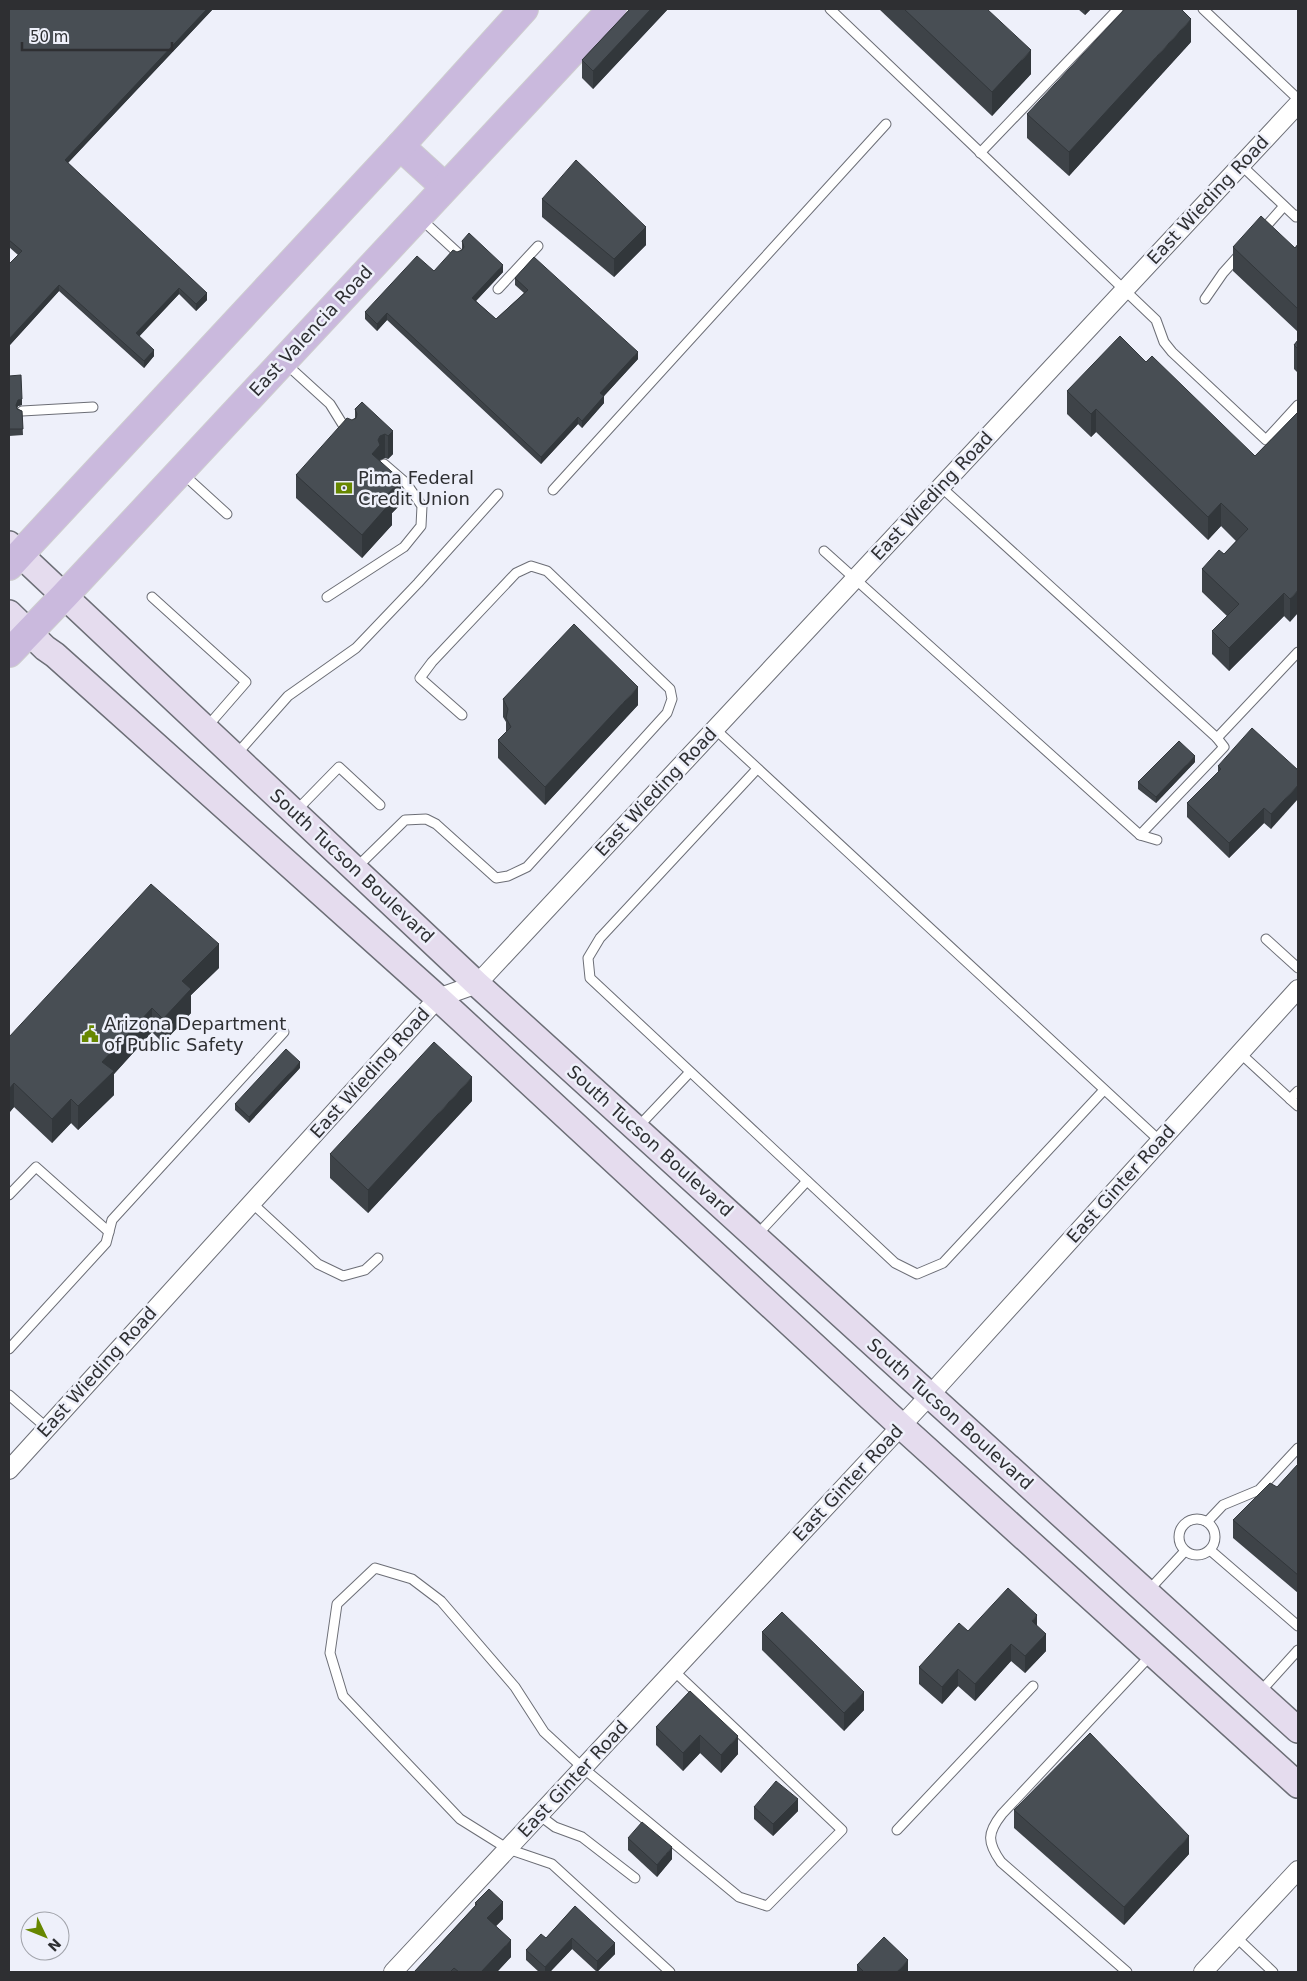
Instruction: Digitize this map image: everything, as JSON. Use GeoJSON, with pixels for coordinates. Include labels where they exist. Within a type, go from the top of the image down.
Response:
{"type":"FeatureCollection","features":[{"type":"Feature","properties":{"kind":"main road"},"geometry":{"type":"LineString","coordinates":[[12,555],[400,146],[524,9]]}},
{"type":"Feature","properties":{"kind":"main road","name":"East Valencia Road"},"geometry":{"type":"LineString","coordinates":[[9,653],[612,9]]}},
{"type":"Feature","properties":{"kind":"main road"},"geometry":{"type":"LineString","coordinates":[[400,146],[445,187]]}},
{"type":"Feature","properties":{"kind":"main road","name":"South Tucson Boulevard"},"geometry":{"type":"LineString","coordinates":[[12,555],[64,596],[477,984],[1298,1730]]}},
{"type":"Feature","properties":{"kind":"main road"},"geometry":{"type":"LineString","coordinates":[[9,613],[45,648],[438,998],[901,1426],[1298,1785]]}},
{"type":"Feature","properties":{"kind":"street","name":"East Wieding Road"},"geometry":{"type":"LineString","coordinates":[[9,1470],[438,998],[477,984],[1298,104]]}},
{"type":"Feature","properties":{"kind":"street","name":"East Ginter Road"},"geometry":{"type":"LineString","coordinates":[[393,1972],[930,1395],[1298,988]]}},
{"type":"Feature","properties":{"kind":"street"},"geometry":{"type":"LineString","coordinates":[[1203,1972],[1298,1870]]}},
{"type":"Feature","properties":{"kind":"lane"},"geometry":{"type":"LineString","coordinates":[[830,9],[1125,289],[1156,320],[1164,342],[1172,352],[1266,440],[1298,405]]}},
{"type":"Feature","properties":{"kind":"lane"},"geometry":{"type":"LineString","coordinates":[[980,153],[1118,9]]}},
{"type":"Feature","properties":{"kind":"lane"},"geometry":{"type":"LineString","coordinates":[[1202,9],[1298,99]]}},
{"type":"Feature","properties":{"kind":"lane"},"geometry":{"type":"LineString","coordinates":[[553,490],[886,124]]}},
{"type":"Feature","properties":{"kind":"lane"},"geometry":{"type":"LineString","coordinates":[[1241,165],[1297,217]]}},
{"type":"Feature","properties":{"kind":"lane"},"geometry":{"type":"LineString","coordinates":[[1205,299],[1223,273],[1284,206]]}},
{"type":"Feature","properties":{"kind":"lane"},"geometry":{"type":"LineString","coordinates":[[418,216],[458,253]]}},
{"type":"Feature","properties":{"kind":"lane"},"geometry":{"type":"LineString","coordinates":[[498,289],[538,246]]}},
{"type":"Feature","properties":{"kind":"lane"},"geometry":{"type":"LineString","coordinates":[[283,361],[330,404],[351,438]]}},
{"type":"Feature","properties":{"kind":"lane"},"geometry":{"type":"LineString","coordinates":[[22,411],[94,407]]}},
{"type":"Feature","properties":{"kind":"lane"},"geometry":{"type":"LineString","coordinates":[[326,597],[404,547],[421,526],[422,506],[406,483],[384,464]]}},
{"type":"Feature","properties":{"kind":"lane"},"geometry":{"type":"LineString","coordinates":[[180,471],[227,514]]}},
{"type":"Feature","properties":{"kind":"lane"},"geometry":{"type":"LineString","coordinates":[[941,487],[1217,738],[1224,747],[1140,835]]}},
{"type":"Feature","properties":{"kind":"lane"},"geometry":{"type":"LineString","coordinates":[[235,756],[288,696],[356,648],[418,583],[498,494]]}},
{"type":"Feature","properties":{"kind":"lane"},"geometry":{"type":"LineString","coordinates":[[824,551],[1140,835],[1157,840]]}},
{"type":"Feature","properties":{"kind":"lane"},"geometry":{"type":"LineString","coordinates":[[355,869],[405,820],[426,819],[436,824],[496,878],[508,876],[527,867],[667,713],[672,699],[670,689],[547,571],[531,566],[516,572],[432,662],[420,678],[462,714]]}},
{"type":"Feature","properties":{"kind":"lane"},"geometry":{"type":"LineString","coordinates":[[152,597],[246,682],[205,728]]}},
{"type":"Feature","properties":{"kind":"lane"},"geometry":{"type":"LineString","coordinates":[[1217,738],[1298,652]]}},
{"type":"Feature","properties":{"kind":"lane"},"geometry":{"type":"LineString","coordinates":[[714,729],[1160,1141]]}},
{"type":"Feature","properties":{"kind":"lane"},"geometry":{"type":"LineString","coordinates":[[295,813],[339,767],[380,805]]}},
{"type":"Feature","properties":{"kind":"lane"},"geometry":{"type":"LineString","coordinates":[[757,769],[600,938],[588,958],[590,978],[895,1263],[917,1274],[943,1263],[1104,1090]]}},
{"type":"Feature","properties":{"kind":"lane"},"geometry":{"type":"LineString","coordinates":[[1266,939],[1298,968]]}},
{"type":"Feature","properties":{"kind":"lane"},"geometry":{"type":"LineString","coordinates":[[9,1349],[106,1243],[112,1220],[284,1032]]}},
{"type":"Feature","properties":{"kind":"lane"},"geometry":{"type":"LineString","coordinates":[[1240,1053],[1298,1106]]}},
{"type":"Feature","properties":{"kind":"lane"},"geometry":{"type":"LineString","coordinates":[[636,1129],[690,1072]]}},
{"type":"Feature","properties":{"kind":"lane"},"geometry":{"type":"LineString","coordinates":[[1290,1099],[1298,1091]]}},
{"type":"Feature","properties":{"kind":"lane"},"geometry":{"type":"LineString","coordinates":[[9,1195],[36,1167],[109,1232]]}},
{"type":"Feature","properties":{"kind":"lane"},"geometry":{"type":"LineString","coordinates":[[756,1237],[807,1181]]}},
{"type":"Feature","properties":{"kind":"lane"},"geometry":{"type":"LineString","coordinates":[[252,1203],[318,1264],[343,1276],[365,1270],[378,1258]]}},
{"type":"Feature","properties":{"kind":"lane"},"geometry":{"type":"LineString","coordinates":[[9,1395],[47,1428]]}},
{"type":"Feature","properties":{"kind":"lane"},"geometry":{"type":"LineString","coordinates":[[1207,1522],[1223,1504],[1259,1490],[1298,1448]]}},
{"type":"Feature","properties":{"kind":"lane"},"geometry":{"type":"LineString","coordinates":[[1196,1519],[1207,1522],[1215,1536],[1215,1542],[1210,1550],[1203,1555],[1197,1556],[1185,1551],[1179,1540],[1181,1528],[1186,1523],[1196,1519]]}},
{"type":"Feature","properties":{"kind":"lane"},"geometry":{"type":"LineString","coordinates":[[1210,1550],[1298,1626]]}},
{"type":"Feature","properties":{"kind":"lane"},"geometry":{"type":"LineString","coordinates":[[1147,1592],[1185,1551]]}},
{"type":"Feature","properties":{"kind":"lane"},"geometry":{"type":"LineString","coordinates":[[670,1972],[552,1864],[508,1849],[460,1819],[343,1696],[330,1653],[337,1604],[374,1568],[412,1579],[441,1601],[515,1687],[544,1732],[583,1768],[739,1897],[767,1906],[842,1830],[674,1671]]}},
{"type":"Feature","properties":{"kind":"lane"},"geometry":{"type":"LineString","coordinates":[[1258,1694],[1298,1650]]}},
{"type":"Feature","properties":{"kind":"lane"},"geometry":{"type":"LineString","coordinates":[[1127,1972],[1001,1862],[992,1849],[990,1837],[993,1825],[1002,1814],[1152,1653]]}},
{"type":"Feature","properties":{"kind":"lane"},"geometry":{"type":"LineString","coordinates":[[897,1830],[1033,1686]]}},
{"type":"Feature","properties":{"kind":"lane"},"geometry":{"type":"LineString","coordinates":[[539,1815],[555,1827],[582,1837],[635,1878]]}},
{"type":"Feature","properties":{"kind":"lane"},"geometry":{"type":"LineString","coordinates":[[1236,1937],[1273,1972]]}},
{"type":"Feature","properties":{"kind":"building"},"geometry":{"type":"Polygon","coordinates":[[[9,9],[207,9],[65,160],[207,293],[196,304],[179,288],[136,333],[154,350],[144,361],[59,285],[9,339],[9,264],[22,251],[9,240],[9,9]]]}},
{"type":"Feature","properties":{"kind":"building"},"geometry":{"type":"Polygon","coordinates":[[[630,9],[651,9],[593,71],[582,60],[630,9]]]}},
{"type":"Feature","properties":{"kind":"building"},"geometry":{"type":"Polygon","coordinates":[[[904,9],[987,9],[1031,50],[992,92],[904,9]]]}},
{"type":"Feature","properties":{"kind":"building"},"geometry":{"type":"Polygon","coordinates":[[[1125,9],[1181,9],[1191,19],[1069,152],[1027,114],[1125,9]]]}},
{"type":"Feature","properties":{"kind":"building"},"geometry":{"type":"Polygon","coordinates":[[[576,160],[646,227],[614,259],[542,199],[576,160]]]}},
{"type":"Feature","properties":{"kind":"building"},"geometry":{"type":"Polygon","coordinates":[[[1261,216],[1295,248],[1298,244],[1298,309],[1233,247],[1261,216]]]}},
{"type":"Feature","properties":{"kind":"building"},"geometry":{"type":"Polygon","coordinates":[[[469,233],[503,265],[472,298],[496,319],[528,290],[515,278],[534,257],[638,352],[600,393],[604,396],[582,421],[578,417],[541,457],[387,313],[377,324],[365,312],[417,256],[434,271],[453,250],[457,252],[462,250],[464,247],[462,241],[469,233]]]}},
{"type":"Feature","properties":{"kind":"building"},"geometry":{"type":"Polygon","coordinates":[[[1120,336],[1146,362],[1152,356],[1255,456],[1298,412],[1298,590],[1290,599],[1284,593],[1229,648],[1212,631],[1239,604],[1202,569],[1219,550],[1224,554],[1248,529],[1221,503],[1208,517],[1096,409],[1091,414],[1067,391],[1120,336]]]}},
{"type":"Feature","properties":{"kind":"building"},"geometry":{"type":"Polygon","coordinates":[[[1298,340],[1298,349],[1294,345],[1298,340]]]}},
{"type":"Feature","properties":{"kind":"building"},"geometry":{"type":"Polygon","coordinates":[[[21,375],[22,399],[18,400],[16,405],[17,409],[22,411],[23,429],[9,429],[9,376],[21,375]]]}},
{"type":"Feature","properties":{"kind":"building","name":"Pima Federal Credit Union"},"geometry":{"type":"Polygon","coordinates":[[[362,402],[393,431],[388,436],[385,434],[380,436],[378,440],[380,445],[372,454],[401,480],[386,496],[392,501],[362,535],[296,475],[347,418],[352,420],[356,418],[355,409],[362,402]]]}},
{"type":"Feature","properties":{"kind":"building"},"geometry":{"type":"Polygon","coordinates":[[[574,624],[638,687],[545,787],[498,740],[511,727],[506,718],[508,709],[503,699],[574,624]]]}},
{"type":"Feature","properties":{"kind":"building"},"geometry":{"type":"Polygon","coordinates":[[[1252,728],[1298,770],[1298,785],[1271,814],[1264,808],[1229,843],[1187,803],[1221,769],[1218,766],[1252,728]]]}},
{"type":"Feature","properties":{"kind":"building"},"geometry":{"type":"Polygon","coordinates":[[[1179,741],[1195,756],[1156,797],[1138,782],[1179,741]]]}},
{"type":"Feature","properties":{"kind":"building"},"geometry":{"type":"Polygon","coordinates":[[[151,884],[219,944],[182,981],[191,989],[163,1019],[152,1008],[102,1062],[114,1071],[78,1106],[71,1099],[52,1119],[14,1083],[9,1089],[9,1037],[151,884]]]}},
{"type":"Feature","properties":{"kind":"building"},"geometry":{"type":"Polygon","coordinates":[[[434,1042],[472,1077],[368,1190],[330,1154],[434,1042]]]}},
{"type":"Feature","properties":{"kind":"building"},"geometry":{"type":"Polygon","coordinates":[[[286,1049],[300,1062],[249,1117],[235,1104],[286,1049]]]}},
{"type":"Feature","properties":{"kind":"building"},"geometry":{"type":"Polygon","coordinates":[[[1298,1464],[1298,1575],[1233,1520],[1270,1483],[1277,1487],[1298,1464]]]}},
{"type":"Feature","properties":{"kind":"building"},"geometry":{"type":"Polygon","coordinates":[[[1008,1588],[1037,1615],[1032,1621],[1046,1634],[1025,1656],[1011,1644],[975,1684],[958,1669],[942,1687],[919,1667],[959,1623],[968,1631],[1008,1588]]]}},
{"type":"Feature","properties":{"kind":"building"},"geometry":{"type":"Polygon","coordinates":[[[782,1612],[864,1692],[844,1713],[762,1632],[782,1612]]]}},
{"type":"Feature","properties":{"kind":"building"},"geometry":{"type":"Polygon","coordinates":[[[690,1691],[738,1736],[721,1755],[700,1735],[683,1753],[656,1727],[690,1691]]]}},
{"type":"Feature","properties":{"kind":"building"},"geometry":{"type":"Polygon","coordinates":[[[1090,1733],[1189,1836],[1124,1907],[1014,1810],[1090,1733]]]}},
{"type":"Feature","properties":{"kind":"building"},"geometry":{"type":"Polygon","coordinates":[[[776,1781],[798,1799],[773,1824],[754,1807],[776,1781]]]}},
{"type":"Feature","properties":{"kind":"building"},"geometry":{"type":"Polygon","coordinates":[[[642,1822],[672,1847],[657,1865],[628,1838],[642,1822]]]}},
{"type":"Feature","properties":{"kind":"building"},"geometry":{"type":"Polygon","coordinates":[[[489,1889],[503,1902],[487,1918],[511,1940],[481,1972],[459,1972],[454,1968],[450,1972],[414,1972],[477,1904],[475,1903],[489,1889]]]}},
{"type":"Feature","properties":{"kind":"building"},"geometry":{"type":"Polygon","coordinates":[[[575,1906],[615,1943],[597,1961],[572,1938],[545,1967],[526,1950],[541,1934],[546,1938],[575,1906]]]}},
{"type":"Feature","properties":{"kind":"building"},"geometry":{"type":"Polygon","coordinates":[[[884,1937],[908,1960],[897,1972],[864,1972],[857,1965],[884,1937]]]}},
{"type":"Feature","properties":{"kind":"place","name":"Pima Federal Credit Union"},"geometry":{"type":"Point","coordinates":[344,488]}},
{"type":"Feature","properties":{"kind":"place","name":"Arizona Department of Public Safety"},"geometry":{"type":"Point","coordinates":[90,1034]}}]}
